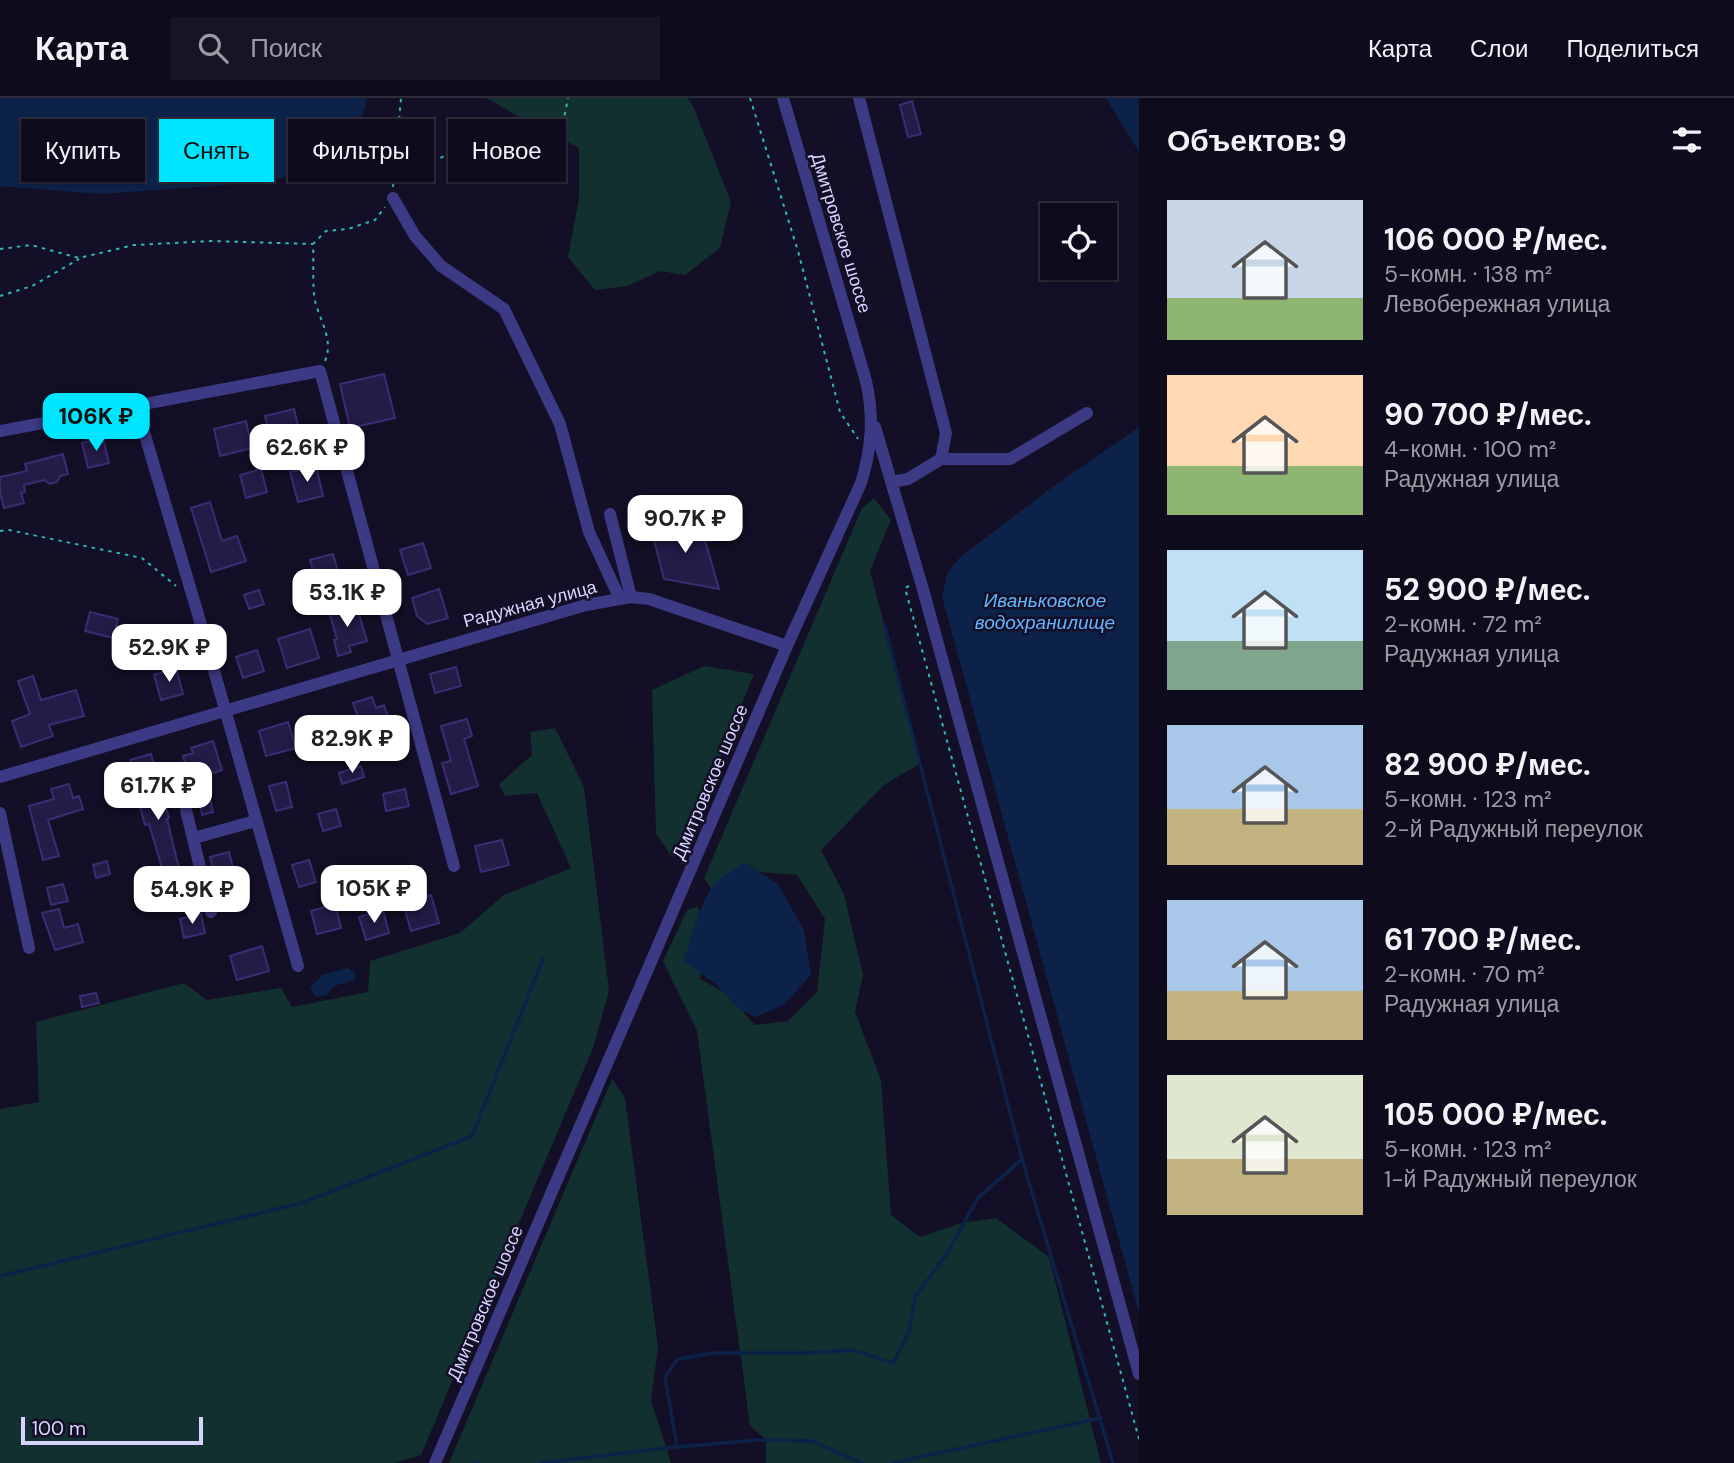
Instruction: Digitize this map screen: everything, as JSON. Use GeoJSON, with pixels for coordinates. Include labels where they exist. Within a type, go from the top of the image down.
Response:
{"type":"FeatureCollection","features":[{"type":"Feature","properties":{"kind":"street","name":"Дмитровское шоссе"},"geometry":{"type":"LineString","coordinates":[[435,1463],[861,483],[869,456],[873,419],[866,381],[783,98]]}},
{"type":"Feature","properties":{"kind":"street"},"geometry":{"type":"LineString","coordinates":[[859,98],[946,433],[941,459]]}},
{"type":"Feature","properties":{"kind":"street"},"geometry":{"type":"LineString","coordinates":[[393,198],[415,236],[441,266],[504,309],[560,424],[589,531],[625,598]]}},
{"type":"Feature","properties":{"kind":"street"},"geometry":{"type":"LineString","coordinates":[[0,431],[320,371],[454,866]]}},
{"type":"Feature","properties":{"kind":"street"},"geometry":{"type":"LineString","coordinates":[[136,405],[298,966]]}},
{"type":"Feature","properties":{"kind":"street"},"geometry":{"type":"LineString","coordinates":[[891,482],[908,479],[941,459],[1010,459],[1087,414]]}},
{"type":"Feature","properties":{"kind":"street"},"geometry":{"type":"LineString","coordinates":[[873,419],[1139,1374]]}},
{"type":"Feature","properties":{"kind":"street"},"geometry":{"type":"LineString","coordinates":[[610,514],[625,598]]}},
{"type":"Feature","properties":{"kind":"street","name":"Радужная улица"},"geometry":{"type":"LineString","coordinates":[[0,777],[586,605],[625,598],[649,599],[788,646]]}},
{"type":"Feature","properties":{"kind":"street"},"geometry":{"type":"LineString","coordinates":[[186,810],[211,912]]}},
{"type":"Feature","properties":{"kind":"street"},"geometry":{"type":"LineString","coordinates":[[0,813],[29,948]]}},
{"type":"Feature","properties":{"kind":"street"},"geometry":{"type":"LineString","coordinates":[[194,838],[255,821]]}},
{"type":"Feature","properties":{"kind":"path"},"geometry":{"type":"LineString","coordinates":[[399,119],[401,98]]}},
{"type":"Feature","properties":{"kind":"path"},"geometry":{"type":"LineString","coordinates":[[434,161],[507,132],[561,134],[568,98]]}},
{"type":"Feature","properties":{"kind":"path"},"geometry":{"type":"LineString","coordinates":[[750,98],[798,251],[840,412],[858,440]]}},
{"type":"Feature","properties":{"kind":"path"},"geometry":{"type":"LineString","coordinates":[[0,296],[32,286],[79,258],[134,245],[212,241],[313,244],[326,231],[348,229],[375,220],[393,198],[393,182]]}},
{"type":"Feature","properties":{"kind":"path"},"geometry":{"type":"LineString","coordinates":[[313,244],[315,300],[328,345],[320,371]]}},
{"type":"Feature","properties":{"kind":"path"},"geometry":{"type":"LineString","coordinates":[[0,249],[32,245],[79,258]]}},
{"type":"Feature","properties":{"kind":"path"},"geometry":{"type":"LineString","coordinates":[[0,531],[9,530],[142,558],[170,579],[179,590]]}},
{"type":"Feature","properties":{"kind":"path"},"geometry":{"type":"LineString","coordinates":[[919,579],[905,588],[1139,1439]]}},
{"type":"Feature","properties":{"kind":"green space"},"geometry":{"type":"Polygon","coordinates":[[[487,98],[688,98],[731,202],[720,248],[685,275],[660,271],[627,286],[595,290],[568,257],[579,198],[579,148],[566,141],[566,119],[522,119],[487,98]]]}},
{"type":"Feature","properties":{"kind":"green space"},"geometry":{"type":"Polygon","coordinates":[[[874,498],[891,520],[870,571],[921,763],[884,785],[821,850],[844,894],[863,975],[855,1012],[881,1080],[891,1215],[920,1237],[962,1223],[996,1218],[1049,1257],[1101,1463],[766,1463],[766,1439],[750,1426],[697,1031],[663,961],[687,910],[698,907],[707,935],[700,979],[726,993],[755,1025],[788,1021],[817,992],[825,919],[797,875],[733,870],[714,893],[704,878],[862,508],[874,498]]]}},
{"type":"Feature","properties":{"kind":"green space"},"geometry":{"type":"Polygon","coordinates":[[[704,666],[754,674],[683,850],[672,857],[656,834],[652,690],[704,666]]]}},
{"type":"Feature","properties":{"kind":"green space"},"geometry":{"type":"Polygon","coordinates":[[[555,728],[584,787],[609,991],[593,1048],[421,1455],[395,1463],[0,1463],[0,1109],[39,1102],[36,1022],[184,983],[207,1000],[281,988],[292,1007],[368,992],[370,961],[460,933],[504,895],[571,868],[537,793],[505,796],[499,784],[532,755],[530,732],[555,728]]]}},
{"type":"Feature","properties":{"kind":"green space"},"geometry":{"type":"Polygon","coordinates":[[[612,1079],[625,1098],[658,1347],[651,1400],[671,1463],[449,1463],[612,1079]]]}},
{"type":"Feature","properties":{"kind":"water"},"geometry":{"type":"Polygon","coordinates":[[[0,98],[367,98],[360,119],[288,119],[288,175],[274,180],[274,119],[159,119],[159,182],[267,182],[101,194],[0,186],[0,98]]]}},
{"type":"Feature","properties":{"kind":"water"},"geometry":{"type":"Polygon","coordinates":[[[1106,98],[1139,98],[1139,152],[1106,98]]]}},
{"type":"Feature","properties":{"kind":"water","name":"Иваньковское водохранилище"},"geometry":{"type":"Polygon","coordinates":[[[1139,427],[1139,1313],[942,597],[947,574],[960,557],[1051,488],[1139,427]]]}},
{"type":"Feature","properties":{"kind":"water"},"geometry":{"type":"Polygon","coordinates":[[[745,862],[778,884],[804,930],[811,975],[784,1005],[755,1017],[737,1008],[717,985],[683,961],[708,894],[722,877],[745,862]]]}},
{"type":"Feature","properties":{"kind":"water"},"geometry":{"type":"Polygon","coordinates":[[[348,968],[355,973],[355,980],[334,986],[327,995],[316,997],[310,988],[322,975],[348,968]]]}},
{"type":"Feature","properties":{"kind":"building"},"geometry":{"type":"Polygon","coordinates":[[[912,101],[921,134],[908,137],[900,105],[912,101]]]}},
{"type":"Feature","properties":{"kind":"building"},"geometry":{"type":"Polygon","coordinates":[[[384,374],[395,418],[350,428],[340,384],[384,374]]]}},
{"type":"Feature","properties":{"kind":"building"},"geometry":{"type":"Polygon","coordinates":[[[294,409],[300,434],[271,441],[265,416],[294,409]]]}},
{"type":"Feature","properties":{"kind":"building"},"geometry":{"type":"Polygon","coordinates":[[[246,421],[252,448],[220,456],[214,429],[246,421]]]}},
{"type":"Feature","properties":{"kind":"building"},"geometry":{"type":"Polygon","coordinates":[[[103,438],[109,463],[88,468],[82,443],[103,438]]]}},
{"type":"Feature","properties":{"kind":"building"},"geometry":{"type":"Polygon","coordinates":[[[63,454],[68,474],[60,476],[57,482],[50,484],[44,480],[24,485],[25,492],[21,493],[24,503],[4,508],[0,477],[27,471],[25,464],[63,454]]]}},
{"type":"Feature","properties":{"kind":"building"},"geometry":{"type":"Polygon","coordinates":[[[316,466],[323,496],[298,502],[290,472],[316,466]]]}},
{"type":"Feature","properties":{"kind":"building"},"geometry":{"type":"Polygon","coordinates":[[[261,469],[267,492],[246,498],[240,475],[261,469]]]}},
{"type":"Feature","properties":{"kind":"building"},"geometry":{"type":"Polygon","coordinates":[[[210,502],[222,541],[237,536],[246,561],[211,572],[191,508],[210,502]]]}},
{"type":"Feature","properties":{"kind":"building"},"geometry":{"type":"Polygon","coordinates":[[[699,519],[719,589],[664,579],[652,532],[699,519]]]}},
{"type":"Feature","properties":{"kind":"building"},"geometry":{"type":"Polygon","coordinates":[[[423,543],[431,568],[408,575],[400,550],[423,543]]]}},
{"type":"Feature","properties":{"kind":"building"},"geometry":{"type":"Polygon","coordinates":[[[333,554],[340,578],[317,585],[310,560],[333,554]]]}},
{"type":"Feature","properties":{"kind":"building"},"geometry":{"type":"Polygon","coordinates":[[[439,589],[448,618],[427,624],[417,616],[412,598],[439,589]]]}},
{"type":"Feature","properties":{"kind":"building"},"geometry":{"type":"Polygon","coordinates":[[[259,590],[264,604],[249,609],[244,595],[259,590]]]}},
{"type":"Feature","properties":{"kind":"building"},"geometry":{"type":"Polygon","coordinates":[[[356,604],[367,641],[349,646],[351,652],[338,656],[334,640],[337,639],[329,612],[356,604]]]}},
{"type":"Feature","properties":{"kind":"building"},"geometry":{"type":"Polygon","coordinates":[[[90,612],[118,619],[113,638],[85,631],[90,612]]]}},
{"type":"Feature","properties":{"kind":"building"},"geometry":{"type":"Polygon","coordinates":[[[310,629],[319,658],[287,668],[278,639],[310,629]]]}},
{"type":"Feature","properties":{"kind":"building"},"geometry":{"type":"Polygon","coordinates":[[[257,650],[264,671],[243,678],[236,657],[257,650]]]}},
{"type":"Feature","properties":{"kind":"building"},"geometry":{"type":"Polygon","coordinates":[[[456,667],[461,686],[435,693],[430,674],[456,667]]]}},
{"type":"Feature","properties":{"kind":"building"},"geometry":{"type":"Polygon","coordinates":[[[176,668],[183,694],[161,700],[154,675],[176,668]]]}},
{"type":"Feature","properties":{"kind":"building"},"geometry":{"type":"Polygon","coordinates":[[[33,676],[41,700],[76,690],[84,716],[49,725],[53,736],[21,747],[12,721],[30,714],[18,681],[33,676]]]}},
{"type":"Feature","properties":{"kind":"building"},"geometry":{"type":"Polygon","coordinates":[[[372,697],[376,708],[384,705],[391,726],[364,735],[353,703],[372,697]]]}},
{"type":"Feature","properties":{"kind":"building"},"geometry":{"type":"Polygon","coordinates":[[[467,719],[472,736],[464,739],[478,786],[451,794],[442,763],[451,761],[441,726],[467,719]]]}},
{"type":"Feature","properties":{"kind":"building"},"geometry":{"type":"Polygon","coordinates":[[[288,722],[296,748],[266,756],[259,731],[288,722]]]}},
{"type":"Feature","properties":{"kind":"building"},"geometry":{"type":"Polygon","coordinates":[[[213,741],[222,770],[200,777],[198,769],[188,772],[183,756],[193,753],[191,748],[213,741]]]}},
{"type":"Feature","properties":{"kind":"building"},"geometry":{"type":"Polygon","coordinates":[[[151,754],[169,818],[167,819],[185,893],[167,898],[165,878],[149,824],[145,825],[138,800],[142,799],[130,760],[151,754]]]}},
{"type":"Feature","properties":{"kind":"building"},"geometry":{"type":"Polygon","coordinates":[[[361,766],[364,777],[342,784],[339,773],[361,766]]]}},
{"type":"Feature","properties":{"kind":"building"},"geometry":{"type":"Polygon","coordinates":[[[286,782],[292,807],[276,811],[269,786],[286,782]]]}},
{"type":"Feature","properties":{"kind":"building"},"geometry":{"type":"Polygon","coordinates":[[[69,784],[73,798],[79,796],[83,809],[48,820],[59,856],[43,860],[29,806],[54,799],[51,789],[69,784]]]}},
{"type":"Feature","properties":{"kind":"building"},"geometry":{"type":"Polygon","coordinates":[[[405,789],[409,806],[386,811],[383,794],[405,789]]]}},
{"type":"Feature","properties":{"kind":"building"},"geometry":{"type":"Polygon","coordinates":[[[210,798],[213,812],[202,815],[199,800],[210,798]]]}},
{"type":"Feature","properties":{"kind":"building"},"geometry":{"type":"Polygon","coordinates":[[[336,809],[341,826],[323,831],[318,814],[336,809]]]}},
{"type":"Feature","properties":{"kind":"building"},"geometry":{"type":"Polygon","coordinates":[[[502,840],[509,865],[481,872],[475,846],[502,840]]]}},
{"type":"Feature","properties":{"kind":"building"},"geometry":{"type":"Polygon","coordinates":[[[229,852],[236,880],[217,885],[210,857],[229,852]]]}},
{"type":"Feature","properties":{"kind":"building"},"geometry":{"type":"Polygon","coordinates":[[[309,860],[316,882],[299,887],[292,865],[309,860]]]}},
{"type":"Feature","properties":{"kind":"building"},"geometry":{"type":"Polygon","coordinates":[[[107,861],[110,874],[96,878],[93,865],[107,861]]]}},
{"type":"Feature","properties":{"kind":"building"},"geometry":{"type":"Polygon","coordinates":[[[63,884],[68,901],[51,905],[47,888],[63,884]]]}},
{"type":"Feature","properties":{"kind":"building"},"geometry":{"type":"Polygon","coordinates":[[[431,895],[439,923],[411,931],[403,903],[431,895]]]}},
{"type":"Feature","properties":{"kind":"building"},"geometry":{"type":"Polygon","coordinates":[[[335,904],[341,928],[317,934],[311,911],[335,904]]]}},
{"type":"Feature","properties":{"kind":"building"},"geometry":{"type":"Polygon","coordinates":[[[59,909],[64,928],[78,924],[83,942],[55,950],[42,913],[59,909]]]}},
{"type":"Feature","properties":{"kind":"building"},"geometry":{"type":"Polygon","coordinates":[[[383,910],[389,933],[366,940],[359,917],[383,910]]]}},
{"type":"Feature","properties":{"kind":"building"},"geometry":{"type":"Polygon","coordinates":[[[201,914],[205,933],[184,938],[180,919],[201,914]]]}},
{"type":"Feature","properties":{"kind":"building"},"geometry":{"type":"Polygon","coordinates":[[[262,946],[269,971],[237,980],[230,956],[262,946]]]}},
{"type":"Feature","properties":{"kind":"building"},"geometry":{"type":"Polygon","coordinates":[[[96,993],[99,1003],[82,1007],[80,996],[96,993]]]}},
{"type":"Feature","properties":{"kind":"waterway"},"geometry":{"type":"LineString","coordinates":[[884,624],[1022,1159],[1113,1463]]}},
{"type":"Feature","properties":{"kind":"waterway"},"geometry":{"type":"LineString","coordinates":[[0,1276],[302,1203],[472,1136],[543,959]]}},
{"type":"Feature","properties":{"kind":"waterway"},"geometry":{"type":"LineString","coordinates":[[677,1447],[665,1377],[678,1359],[715,1353],[853,1350],[893,1363],[909,1332],[915,1297],[948,1252],[977,1199],[1022,1159]]}},
{"type":"Feature","properties":{"kind":"waterway"},"geometry":{"type":"LineString","coordinates":[[892,1463],[1101,1418]]}},
{"type":"Feature","properties":{"kind":"waterway"},"geometry":{"type":"LineString","coordinates":[[541,1463],[758,1440],[812,1441],[862,1463]]}}]}
